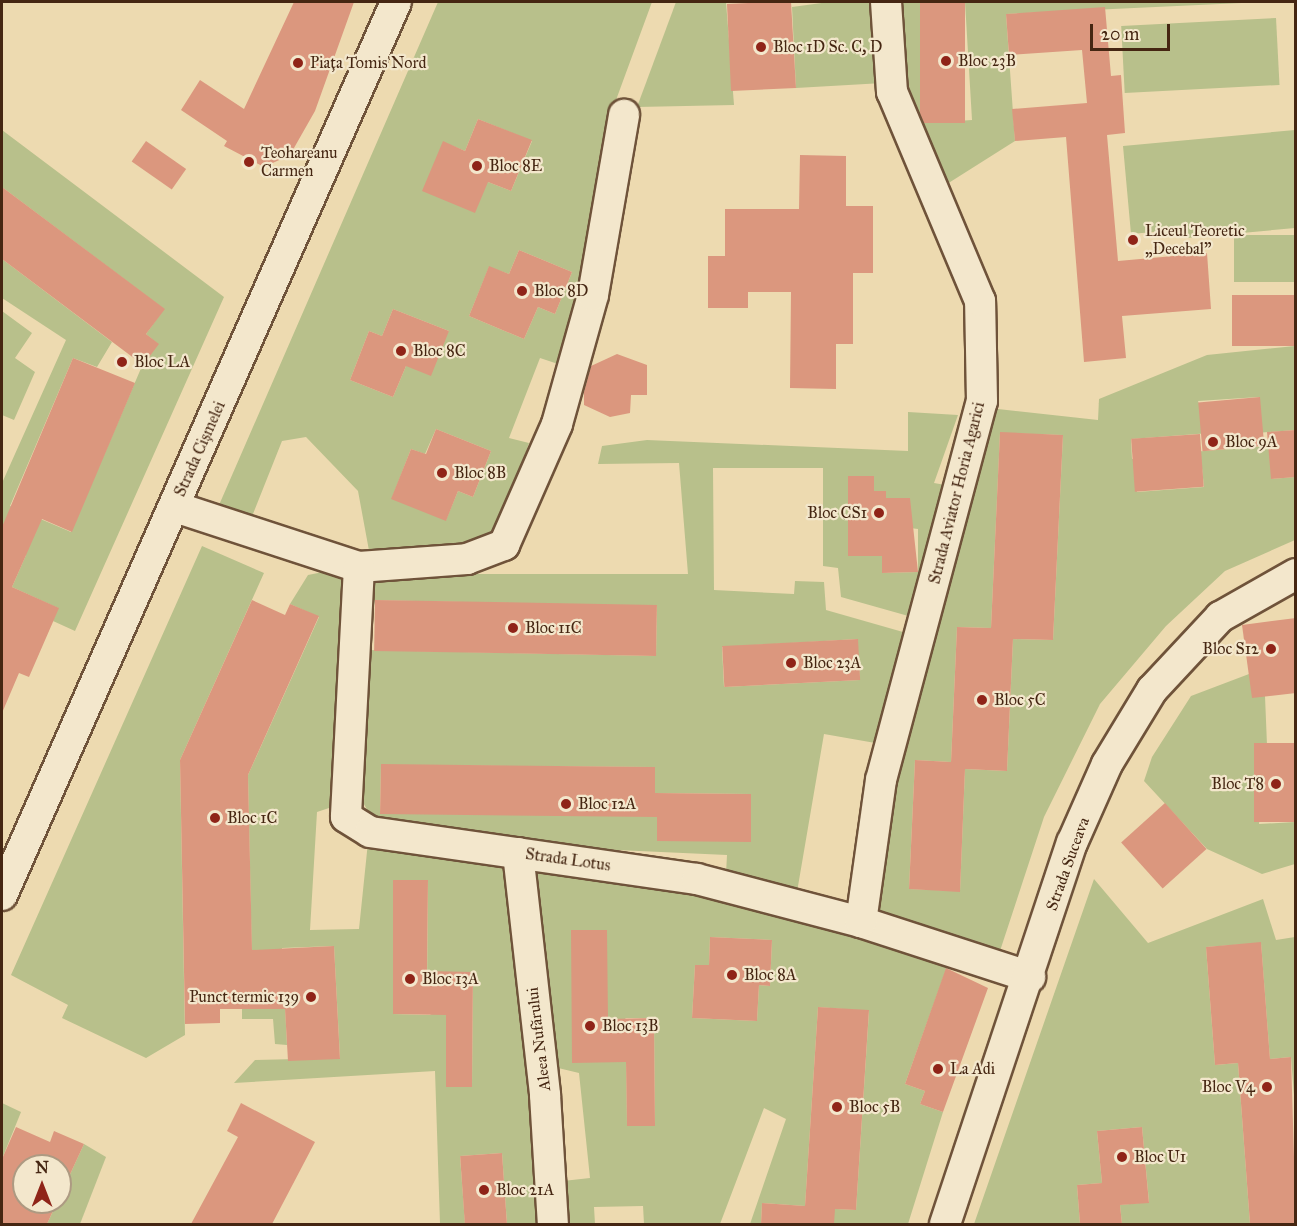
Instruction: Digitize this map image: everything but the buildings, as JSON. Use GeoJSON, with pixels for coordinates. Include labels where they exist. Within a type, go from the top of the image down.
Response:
{"type":"FeatureCollection","features":[{"type":"Feature","properties":{"kind":"street","name":"Strada Cișmelei"},"geometry":{"type":"LineString","coordinates":[[2,895],[396,2]]}},
{"type":"Feature","properties":{"kind":"street","name":"Strada Aviator Horia Agarici"},"geometry":{"type":"LineString","coordinates":[[861,922],[881,780],[982,401],[980,301],[892,92],[886,2]]}},
{"type":"Feature","properties":{"kind":"street"},"geometry":{"type":"LineString","coordinates":[[175,507],[359,567],[467,559],[504,545],[557,424],[590,306],[624,115]]}},
{"type":"Feature","properties":{"kind":"street","name":"Strada Lotus"},"geometry":{"type":"LineString","coordinates":[[359,567],[346,817],[370,832],[697,879],[861,922],[1030,977]]}},
{"type":"Feature","properties":{"kind":"street","name":"Strada Suceava"},"geometry":{"type":"LineString","coordinates":[[945,1224],[1030,977],[1072,843],[1107,764],[1152,690],[1220,617],[1296,574]]}},
{"type":"Feature","properties":{"kind":"street","name":"Aleea Nufărului"},"geometry":{"type":"LineString","coordinates":[[518,853],[545,1095],[553,1224]]}},
{"type":"Feature","properties":{"kind":"green space"},"geometry":{"type":"Polygon","coordinates":[[[438,2],[652,2],[605,130],[585,291],[558,364],[540,358],[509,438],[529,443],[495,541],[370,556],[358,491],[306,437],[282,441],[249,524],[216,512],[438,2]],[[478,119],[465,151],[443,142],[488,182],[511,191],[532,141],[478,119]],[[519,250],[509,274],[489,267],[469,316],[524,339],[538,307],[555,314],[572,272],[519,250]],[[393,309],[382,336],[369,331],[350,380],[393,397],[406,366],[449,331],[393,309]],[[436,429],[425,454],[411,449],[392,498],[446,520],[458,491],[473,497],[491,451],[436,429]]]}},
{"type":"Feature","properties":{"kind":"green space"},"geometry":{"type":"Polygon","coordinates":[[[676,2],[726,2],[734,105],[637,107],[676,2]]]}},
{"type":"Feature","properties":{"kind":"green space"},"geometry":{"type":"Polygon","coordinates":[[[829,2],[878,2],[883,83],[796,88],[792,7],[829,2]]]}},
{"type":"Feature","properties":{"kind":"green space"},"geometry":{"type":"Polygon","coordinates":[[[893,2],[920,2],[927,123],[972,120],[965,2],[1263,2],[1006,14],[1015,141],[947,184],[902,93],[893,2]]]}},
{"type":"Feature","properties":{"kind":"green space"},"geometry":{"type":"Polygon","coordinates":[[[1276,18],[1280,85],[1125,93],[1121,26],[1276,18]]]}},
{"type":"Feature","properties":{"kind":"green space"},"geometry":{"type":"Polygon","coordinates":[[[2,130],[224,297],[75,631],[53,621],[58,608],[12,587],[26,555],[2,544],[2,483],[66,340],[2,298],[2,259],[112,342],[97,367],[73,358],[10,506],[71,532],[142,366],[158,344],[146,334],[164,309],[2,187],[2,130]]]}},
{"type":"Feature","properties":{"kind":"green space"},"geometry":{"type":"Polygon","coordinates":[[[1295,130],[1295,228],[1187,238],[1186,229],[1131,234],[1123,146],[1295,130]]]}},
{"type":"Feature","properties":{"kind":"green space"},"geometry":{"type":"Polygon","coordinates":[[[1234,235],[1295,235],[1295,282],[1234,282],[1234,235]]]}},
{"type":"Feature","properties":{"kind":"green space"},"geometry":{"type":"Polygon","coordinates":[[[2,311],[32,333],[15,358],[35,372],[14,420],[2,415],[2,311]]]}},
{"type":"Feature","properties":{"kind":"green space"},"geometry":{"type":"Polygon","coordinates":[[[1295,346],[1295,430],[1256,433],[1259,397],[1198,401],[1210,433],[1131,439],[1132,459],[1146,458],[1136,477],[1137,492],[1204,487],[1202,468],[1192,452],[1278,445],[1271,479],[1295,477],[1295,540],[1225,571],[1166,626],[1100,704],[1044,817],[998,957],[869,915],[889,778],[989,408],[1098,420],[1099,399],[1207,355],[1295,346]],[[1000,433],[991,628],[957,627],[951,762],[915,760],[909,889],[960,891],[965,769],[1007,771],[1013,639],[1053,640],[1063,435],[1000,433]]]}},
{"type":"Feature","properties":{"kind":"green space"},"geometry":{"type":"Polygon","coordinates":[[[908,412],[958,415],[934,483],[951,486],[919,619],[841,597],[838,568],[823,566],[823,468],[713,468],[714,590],[794,594],[795,581],[824,582],[826,610],[910,634],[881,744],[824,734],[797,892],[726,874],[727,855],[551,847],[375,824],[360,797],[368,650],[656,656],[657,606],[369,600],[372,574],[688,574],[679,463],[598,464],[602,446],[647,440],[908,451],[908,412]],[[848,476],[848,556],[882,556],[882,573],[918,572],[918,529],[910,528],[910,498],[886,498],[886,491],[874,491],[874,476],[848,476]],[[857,639],[722,647],[724,687],[860,680],[857,639]],[[381,765],[380,814],[751,794],[655,793],[655,767],[381,765]]]}},
{"type":"Feature","properties":{"kind":"green space"},"geometry":{"type":"Polygon","coordinates":[[[202,546],[264,573],[180,760],[185,1035],[146,1058],[62,1018],[68,1005],[11,975],[202,546]]]}},
{"type":"Feature","properties":{"kind":"green space"},"geometry":{"type":"Polygon","coordinates":[[[328,571],[349,584],[341,804],[317,812],[310,930],[359,929],[368,842],[514,862],[544,1224],[507,1224],[502,1153],[460,1156],[465,1224],[440,1224],[435,1071],[234,1083],[255,1060],[340,1058],[334,946],[282,948],[287,1045],[275,1044],[273,1019],[242,1019],[242,1009],[253,1008],[248,775],[319,617],[290,604],[308,575],[328,571]],[[393,880],[393,1014],[430,1015],[446,1005],[446,1087],[472,1087],[473,972],[427,987],[428,880],[393,880]]]}},
{"type":"Feature","properties":{"kind":"green space"},"geometry":{"type":"Polygon","coordinates":[[[1249,674],[1265,696],[1267,745],[1259,824],[1295,822],[1295,864],[1262,874],[1207,849],[1144,781],[1152,757],[1191,696],[1249,674]]]}},
{"type":"Feature","properties":{"kind":"green space"},"geometry":{"type":"Polygon","coordinates":[[[535,873],[700,889],[948,964],[905,1084],[925,1091],[920,1104],[943,1112],[908,1224],[816,1224],[817,1208],[856,1210],[869,1011],[818,1007],[805,1206],[762,1203],[761,1224],[750,1224],[786,1119],[764,1108],[720,1224],[644,1224],[643,1206],[594,1207],[595,1224],[565,1224],[563,1181],[590,1178],[579,1073],[554,1067],[535,873]],[[710,937],[709,965],[695,965],[692,1018],[757,1021],[759,985],[770,986],[772,940],[710,937]],[[626,1018],[572,1062],[626,1048],[627,1126],[655,1126],[654,1018],[626,1018]]]}},
{"type":"Feature","properties":{"kind":"green space"},"geometry":{"type":"Polygon","coordinates":[[[1094,879],[1148,943],[1263,899],[1276,940],[1295,937],[1295,1108],[1291,1057],[1270,1059],[1261,943],[1206,947],[1215,1065],[1238,1063],[1250,1224],[1122,1224],[1120,1205],[1149,1202],[1142,1127],[1097,1131],[1102,1183],[1077,1185],[1080,1224],[974,1224],[1094,879]]]}},
{"type":"Feature","properties":{"kind":"green space"},"geometry":{"type":"Polygon","coordinates":[[[2,1103],[21,1112],[2,1159],[2,1103]]]}},
{"type":"Feature","properties":{"kind":"green space"},"geometry":{"type":"Polygon","coordinates":[[[84,1144],[106,1157],[80,1224],[47,1224],[52,1214],[72,1214],[72,1170],[84,1144]]]}},
{"type":"Feature","properties":{"kind":"place","name":"Bloc 1D Sc. C, D"},"geometry":{"type":"Point","coordinates":[761,47]}},
{"type":"Feature","properties":{"kind":"place","name":"Bloc 23B"},"geometry":{"type":"Point","coordinates":[946,61]}},
{"type":"Feature","properties":{"kind":"place","name":"Piața Tomis Nord"},"geometry":{"type":"Point","coordinates":[298,63]}},
{"type":"Feature","properties":{"kind":"place","name":"Teohareanu Carmen"},"geometry":{"type":"Point","coordinates":[249,162]}},
{"type":"Feature","properties":{"kind":"place","name":"Bloc 8E"},"geometry":{"type":"Point","coordinates":[477,166]}},
{"type":"Feature","properties":{"kind":"place","name":"Liceul Teoretic „Decebal”"},"geometry":{"type":"Point","coordinates":[1133,240]}},
{"type":"Feature","properties":{"kind":"place","name":"Bloc 8D"},"geometry":{"type":"Point","coordinates":[522,291]}},
{"type":"Feature","properties":{"kind":"place","name":"Bloc 8C"},"geometry":{"type":"Point","coordinates":[401,351]}},
{"type":"Feature","properties":{"kind":"place","name":"Bloc LA"},"geometry":{"type":"Point","coordinates":[122,362]}},
{"type":"Feature","properties":{"kind":"place","name":"Bloc 9A"},"geometry":{"type":"Point","coordinates":[1213,442]}},
{"type":"Feature","properties":{"kind":"place","name":"Bloc 8B"},"geometry":{"type":"Point","coordinates":[442,473]}},
{"type":"Feature","properties":{"kind":"place","name":"Bloc CS1"},"geometry":{"type":"Point","coordinates":[879,513]}},
{"type":"Feature","properties":{"kind":"place","name":"Bloc 11C"},"geometry":{"type":"Point","coordinates":[513,628]}},
{"type":"Feature","properties":{"kind":"place","name":"Bloc S12"},"geometry":{"type":"Point","coordinates":[1271,649]}},
{"type":"Feature","properties":{"kind":"place","name":"Bloc 23A"},"geometry":{"type":"Point","coordinates":[791,663]}},
{"type":"Feature","properties":{"kind":"place","name":"Bloc 5C"},"geometry":{"type":"Point","coordinates":[982,700]}},
{"type":"Feature","properties":{"kind":"place","name":"Bloc T8"},"geometry":{"type":"Point","coordinates":[1276,784]}},
{"type":"Feature","properties":{"kind":"place","name":"Bloc 12A"},"geometry":{"type":"Point","coordinates":[566,804]}},
{"type":"Feature","properties":{"kind":"place","name":"Bloc 1C"},"geometry":{"type":"Point","coordinates":[215,818]}},
{"type":"Feature","properties":{"kind":"place","name":"Bloc 8A"},"geometry":{"type":"Point","coordinates":[732,975]}},
{"type":"Feature","properties":{"kind":"place","name":"Bloc 13A"},"geometry":{"type":"Point","coordinates":[410,979]}},
{"type":"Feature","properties":{"kind":"place","name":"Punct termic 139"},"geometry":{"type":"Point","coordinates":[311,997]}},
{"type":"Feature","properties":{"kind":"place","name":"Bloc 13B"},"geometry":{"type":"Point","coordinates":[590,1026]}},
{"type":"Feature","properties":{"kind":"place","name":"La Adi"},"geometry":{"type":"Point","coordinates":[938,1069]}},
{"type":"Feature","properties":{"kind":"place","name":"Bloc V4"},"geometry":{"type":"Point","coordinates":[1267,1087]}},
{"type":"Feature","properties":{"kind":"place","name":"Bloc 5B"},"geometry":{"type":"Point","coordinates":[837,1107]}},
{"type":"Feature","properties":{"kind":"place","name":"Bloc U1"},"geometry":{"type":"Point","coordinates":[1122,1157]}},
{"type":"Feature","properties":{"kind":"place","name":"Bloc 21A"},"geometry":{"type":"Point","coordinates":[484,1190]}}]}
